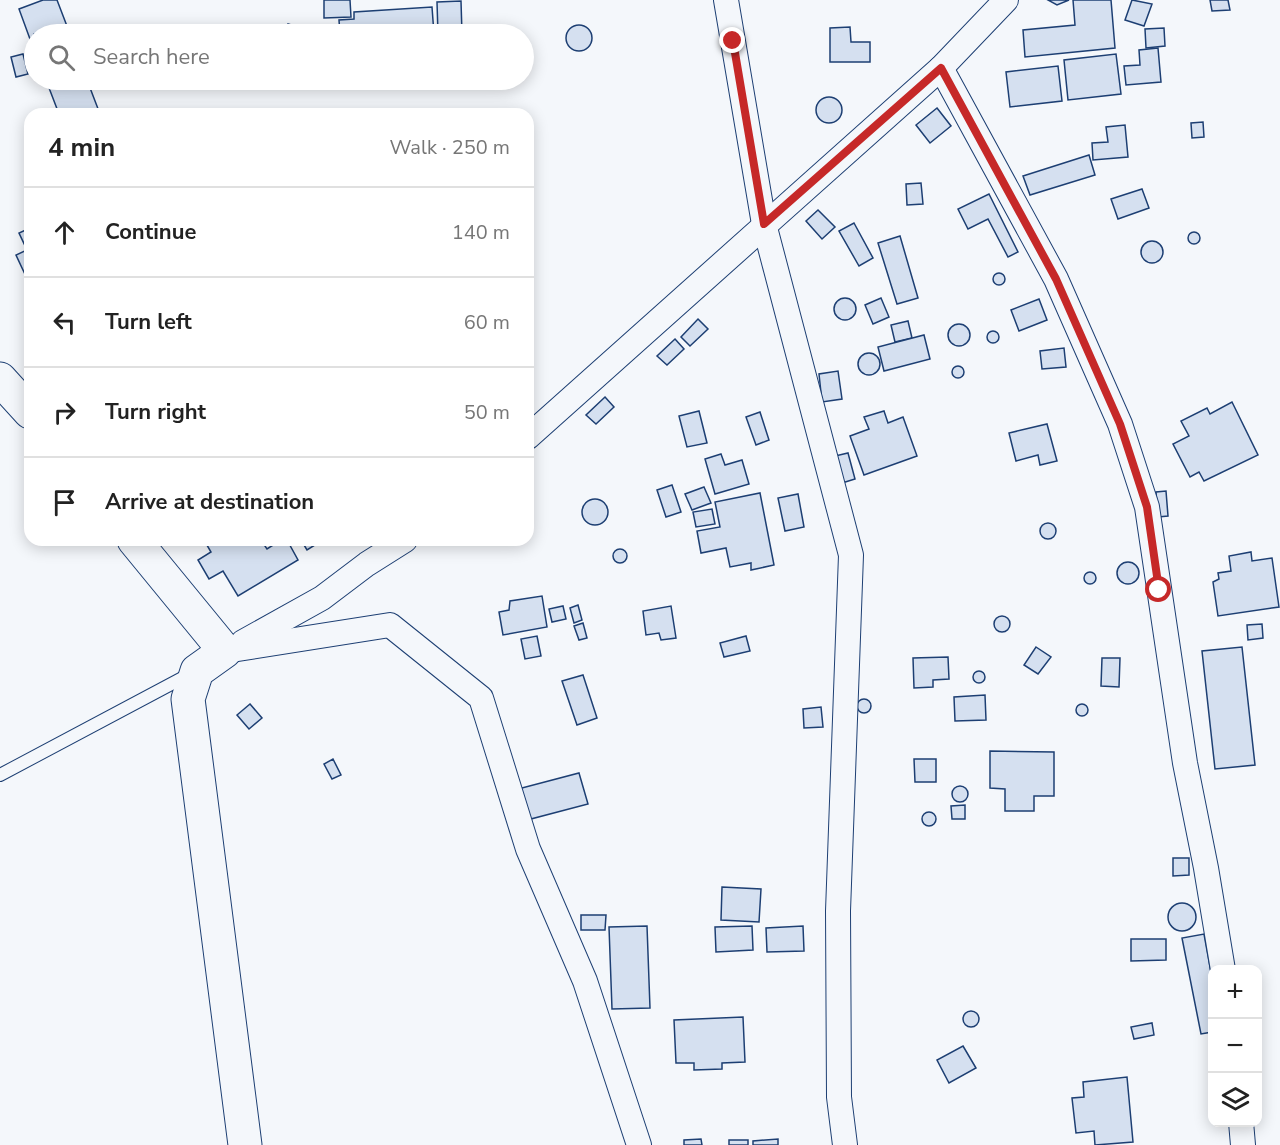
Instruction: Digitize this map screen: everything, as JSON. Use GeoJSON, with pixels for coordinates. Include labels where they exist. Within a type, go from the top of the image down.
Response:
{"type":"FeatureCollection","features":[{"type":"Feature","properties":{"kind":"street"},"geometry":{"type":"LineString","coordinates":[[726,0],[764,224],[851,555],[838,911],[839,1097],[845,1145]]}},
{"type":"Feature","properties":{"kind":"street"},"geometry":{"type":"LineString","coordinates":[[534,432],[941,68],[1006,0]]}},
{"type":"Feature","properties":{"kind":"street"},"geometry":{"type":"LineString","coordinates":[[941,68],[1056,279],[1120,424],[1147,507],[1185,763],[1222,965]]}},
{"type":"Feature","properties":{"kind":"street"},"geometry":{"type":"LineString","coordinates":[[0,379],[24,405]]}},
{"type":"Feature","properties":{"kind":"street"},"geometry":{"type":"LineString","coordinates":[[139,546],[225,651]]}},
{"type":"Feature","properties":{"kind":"street"},"geometry":{"type":"LineString","coordinates":[[246,1145],[188,699],[197,671],[225,651],[322,598],[396,546]]}},
{"type":"Feature","properties":{"kind":"street"},"geometry":{"type":"LineString","coordinates":[[225,651],[390,625],[481,698],[528,849],[585,981],[639,1145]]}},
{"type":"Feature","properties":{"kind":"street"},"geometry":{"type":"LineString","coordinates":[[1241,1127],[1243,1145]]}},
{"type":"Feature","properties":{"kind":"lane"},"geometry":{"type":"LineString","coordinates":[[0,775],[197,671]]}},
{"type":"Feature","properties":{"kind":"building"},"geometry":{"type":"Polygon","coordinates":[[[43,0],[57,0],[66,24],[24,24],[19,9],[43,0]]]}},
{"type":"Feature","properties":{"kind":"building"},"geometry":{"type":"Polygon","coordinates":[[[324,0],[350,0],[351,17],[324,18],[324,0]]]}},
{"type":"Feature","properties":{"kind":"building"},"geometry":{"type":"Polygon","coordinates":[[[1048,0],[1069,0],[1057,5],[1048,0]]]}},
{"type":"Feature","properties":{"kind":"building"},"geometry":{"type":"Polygon","coordinates":[[[1073,0],[1111,0],[1115,48],[1025,57],[1023,30],[1075,25],[1073,0]]]}},
{"type":"Feature","properties":{"kind":"building"},"geometry":{"type":"Polygon","coordinates":[[[1132,0],[1152,4],[1144,26],[1125,20],[1132,0]]]}},
{"type":"Feature","properties":{"kind":"building"},"geometry":{"type":"Polygon","coordinates":[[[1210,0],[1228,0],[1230,10],[1212,11],[1210,0]]]}},
{"type":"Feature","properties":{"kind":"building"},"geometry":{"type":"Polygon","coordinates":[[[461,1],[462,24],[438,24],[437,2],[461,1]]]}},
{"type":"Feature","properties":{"kind":"building"},"geometry":{"type":"Polygon","coordinates":[[[432,7],[433,24],[339,24],[339,20],[354,19],[354,12],[432,7]]]}},
{"type":"Feature","properties":{"kind":"building"},"geometry":{"type":"Polygon","coordinates":[[[579,25],[588,29],[592,38],[588,47],[579,51],[570,47],[566,38],[570,29],[579,25]]]}},
{"type":"Feature","properties":{"kind":"building"},"geometry":{"type":"Polygon","coordinates":[[[850,27],[851,42],[870,42],[870,62],[830,62],[830,28],[850,27]]]}},
{"type":"Feature","properties":{"kind":"building"},"geometry":{"type":"Polygon","coordinates":[[[1164,28],[1165,46],[1146,48],[1145,29],[1164,28]]]}},
{"type":"Feature","properties":{"kind":"building"},"geometry":{"type":"Polygon","coordinates":[[[1158,48],[1161,82],[1126,85],[1124,66],[1140,65],[1139,50],[1158,48]]]}},
{"type":"Feature","properties":{"kind":"building"},"geometry":{"type":"Polygon","coordinates":[[[23,54],[24,75],[16,77],[11,57],[23,54]]]}},
{"type":"Feature","properties":{"kind":"building"},"geometry":{"type":"Polygon","coordinates":[[[1116,54],[1121,94],[1068,100],[1064,60],[1116,54]]]}},
{"type":"Feature","properties":{"kind":"building"},"geometry":{"type":"Polygon","coordinates":[[[1058,66],[1062,101],[1010,107],[1006,72],[1058,66]]]}},
{"type":"Feature","properties":{"kind":"building"},"geometry":{"type":"Polygon","coordinates":[[[50,90],[91,90],[98,108],[57,108],[50,90]]]}},
{"type":"Feature","properties":{"kind":"building"},"geometry":{"type":"Polygon","coordinates":[[[829,97],[838,101],[842,110],[838,119],[829,123],[820,119],[816,110],[820,101],[829,97]]]}},
{"type":"Feature","properties":{"kind":"building"},"geometry":{"type":"Polygon","coordinates":[[[937,108],[951,126],[930,143],[916,125],[937,108]]]}},
{"type":"Feature","properties":{"kind":"building"},"geometry":{"type":"Polygon","coordinates":[[[1203,122],[1204,137],[1192,138],[1191,123],[1203,122]]]}},
{"type":"Feature","properties":{"kind":"building"},"geometry":{"type":"Polygon","coordinates":[[[1125,125],[1128,157],[1093,160],[1092,143],[1108,142],[1106,127],[1125,125]]]}},
{"type":"Feature","properties":{"kind":"building"},"geometry":{"type":"Polygon","coordinates":[[[1089,155],[1095,175],[1030,195],[1023,176],[1089,155]]]}},
{"type":"Feature","properties":{"kind":"building"},"geometry":{"type":"Polygon","coordinates":[[[921,183],[923,204],[907,205],[906,184],[921,183]]]}},
{"type":"Feature","properties":{"kind":"building"},"geometry":{"type":"Polygon","coordinates":[[[1142,189],[1149,208],[1118,219],[1111,199],[1142,189]]]}},
{"type":"Feature","properties":{"kind":"building"},"geometry":{"type":"Polygon","coordinates":[[[989,194],[1018,252],[1008,257],[988,219],[968,229],[958,209],[989,194]]]}},
{"type":"Feature","properties":{"kind":"building"},"geometry":{"type":"Polygon","coordinates":[[[818,210],[835,227],[822,239],[806,221],[818,210]]]}},
{"type":"Feature","properties":{"kind":"building"},"geometry":{"type":"Polygon","coordinates":[[[854,223],[873,258],[859,266],[839,231],[854,223]]]}},
{"type":"Feature","properties":{"kind":"building"},"geometry":{"type":"Polygon","coordinates":[[[24,231],[24,244],[19,233],[24,231]]]}},
{"type":"Feature","properties":{"kind":"building"},"geometry":{"type":"Polygon","coordinates":[[[1196,232],[1200,238],[1196,244],[1192,244],[1188,236],[1196,232]]]}},
{"type":"Feature","properties":{"kind":"building"},"geometry":{"type":"Polygon","coordinates":[[[900,236],[918,298],[897,304],[878,243],[900,236]]]}},
{"type":"Feature","properties":{"kind":"building"},"geometry":{"type":"Polygon","coordinates":[[[1152,241],[1160,244],[1163,252],[1160,260],[1152,263],[1144,260],[1141,252],[1144,244],[1152,241]]]}},
{"type":"Feature","properties":{"kind":"building"},"geometry":{"type":"Polygon","coordinates":[[[24,251],[24,272],[16,255],[24,251]]]}},
{"type":"Feature","properties":{"kind":"building"},"geometry":{"type":"Polygon","coordinates":[[[1001,273],[1005,279],[1001,285],[997,285],[993,277],[1001,273]]]}},
{"type":"Feature","properties":{"kind":"building"},"geometry":{"type":"Polygon","coordinates":[[[845,298],[853,301],[856,309],[853,317],[845,320],[837,317],[834,309],[837,301],[845,298]]]}},
{"type":"Feature","properties":{"kind":"building"},"geometry":{"type":"Polygon","coordinates":[[[881,298],[889,317],[873,324],[865,305],[881,298]]]}},
{"type":"Feature","properties":{"kind":"building"},"geometry":{"type":"Polygon","coordinates":[[[1039,299],[1047,320],[1019,331],[1011,310],[1039,299]]]}},
{"type":"Feature","properties":{"kind":"building"},"geometry":{"type":"Polygon","coordinates":[[[698,319],[708,329],[690,346],[681,337],[698,319]]]}},
{"type":"Feature","properties":{"kind":"building"},"geometry":{"type":"Polygon","coordinates":[[[908,321],[912,338],[895,342],[891,325],[908,321]]]}},
{"type":"Feature","properties":{"kind":"building"},"geometry":{"type":"Polygon","coordinates":[[[959,324],[967,327],[970,335],[967,343],[959,346],[951,343],[948,335],[951,327],[959,324]]]}},
{"type":"Feature","properties":{"kind":"building"},"geometry":{"type":"Polygon","coordinates":[[[995,331],[999,337],[995,343],[991,343],[987,335],[995,331]]]}},
{"type":"Feature","properties":{"kind":"building"},"geometry":{"type":"Polygon","coordinates":[[[924,335],[930,359],[884,371],[878,347],[924,335]]]}},
{"type":"Feature","properties":{"kind":"building"},"geometry":{"type":"Polygon","coordinates":[[[675,339],[684,349],[667,365],[657,356],[675,339]]]}},
{"type":"Feature","properties":{"kind":"building"},"geometry":{"type":"Polygon","coordinates":[[[1064,348],[1066,367],[1042,369],[1040,351],[1064,348]]]}},
{"type":"Feature","properties":{"kind":"building"},"geometry":{"type":"Polygon","coordinates":[[[869,353],[877,356],[880,364],[877,372],[869,375],[861,372],[858,364],[861,356],[869,353]]]}},
{"type":"Feature","properties":{"kind":"building"},"geometry":{"type":"Polygon","coordinates":[[[960,366],[964,372],[960,378],[956,378],[952,370],[960,366]]]}},
{"type":"Feature","properties":{"kind":"building"},"geometry":{"type":"Polygon","coordinates":[[[838,371],[842,399],[822,402],[819,374],[838,371]]]}},
{"type":"Feature","properties":{"kind":"building"},"geometry":{"type":"Polygon","coordinates":[[[605,397],[614,407],[596,424],[586,415],[605,397]]]}},
{"type":"Feature","properties":{"kind":"building"},"geometry":{"type":"Polygon","coordinates":[[[1232,402],[1258,455],[1204,481],[1199,472],[1190,477],[1173,444],[1189,436],[1181,421],[1207,408],[1210,414],[1232,402]]]}},
{"type":"Feature","properties":{"kind":"building"},"geometry":{"type":"Polygon","coordinates":[[[699,411],[707,443],[687,447],[679,416],[699,411]]]}},
{"type":"Feature","properties":{"kind":"building"},"geometry":{"type":"Polygon","coordinates":[[[884,411],[888,423],[903,417],[917,456],[864,475],[850,436],[869,429],[864,417],[884,411]]]}},
{"type":"Feature","properties":{"kind":"building"},"geometry":{"type":"Polygon","coordinates":[[[760,412],[769,440],[756,445],[746,417],[760,412]]]}},
{"type":"Feature","properties":{"kind":"building"},"geometry":{"type":"Polygon","coordinates":[[[1047,424],[1057,461],[1040,465],[1038,455],[1016,461],[1009,433],[1047,424]]]}},
{"type":"Feature","properties":{"kind":"building"},"geometry":{"type":"Polygon","coordinates":[[[848,453],[855,479],[842,483],[835,456],[848,453]]]}},
{"type":"Feature","properties":{"kind":"building"},"geometry":{"type":"Polygon","coordinates":[[[721,454],[725,465],[742,460],[749,484],[715,494],[705,459],[721,454]]]}},
{"type":"Feature","properties":{"kind":"building"},"geometry":{"type":"Polygon","coordinates":[[[672,485],[681,512],[666,517],[657,490],[672,485]]]}},
{"type":"Feature","properties":{"kind":"building"},"geometry":{"type":"Polygon","coordinates":[[[704,487],[711,503],[692,510],[685,494],[704,487]]]}},
{"type":"Feature","properties":{"kind":"building"},"geometry":{"type":"Polygon","coordinates":[[[1166,491],[1168,516],[1158,517],[1156,492],[1166,491]]]}},
{"type":"Feature","properties":{"kind":"building"},"geometry":{"type":"Polygon","coordinates":[[[760,493],[774,565],[751,570],[751,563],[730,567],[726,548],[701,553],[697,531],[720,527],[715,502],[760,493]]]}},
{"type":"Feature","properties":{"kind":"building"},"geometry":{"type":"Polygon","coordinates":[[[798,494],[804,527],[785,531],[778,498],[798,494]]]}},
{"type":"Feature","properties":{"kind":"building"},"geometry":{"type":"Polygon","coordinates":[[[595,499],[604,503],[608,512],[604,521],[595,525],[586,521],[582,512],[586,503],[595,499]]]}},
{"type":"Feature","properties":{"kind":"building"},"geometry":{"type":"Polygon","coordinates":[[[712,509],[715,524],[696,527],[693,512],[712,509]]]}},
{"type":"Feature","properties":{"kind":"building"},"geometry":{"type":"Polygon","coordinates":[[[1048,523],[1056,531],[1048,539],[1040,531],[1048,523]]]}},
{"type":"Feature","properties":{"kind":"building"},"geometry":{"type":"Polygon","coordinates":[[[208,546],[265,546],[267,549],[272,546],[290,546],[298,560],[238,596],[223,571],[209,579],[198,560],[211,552],[208,546]]]}},
{"type":"Feature","properties":{"kind":"building"},"geometry":{"type":"Polygon","coordinates":[[[617,549],[623,549],[627,556],[623,563],[617,563],[613,559],[613,553],[617,549]]]}},
{"type":"Feature","properties":{"kind":"building"},"geometry":{"type":"Polygon","coordinates":[[[1251,552],[1252,561],[1272,558],[1279,607],[1218,616],[1213,582],[1219,579],[1218,573],[1231,571],[1229,556],[1251,552]]]}},
{"type":"Feature","properties":{"kind":"building"},"geometry":{"type":"Polygon","coordinates":[[[1128,562],[1136,565],[1139,573],[1136,581],[1128,584],[1120,581],[1117,573],[1120,565],[1128,562]]]}},
{"type":"Feature","properties":{"kind":"building"},"geometry":{"type":"Polygon","coordinates":[[[1092,572],[1095,573],[1095,583],[1088,584],[1085,583],[1084,576],[1085,573],[1092,572]]]}},
{"type":"Feature","properties":{"kind":"building"},"geometry":{"type":"Polygon","coordinates":[[[542,596],[547,627],[503,635],[499,612],[509,610],[510,601],[542,596]]]}},
{"type":"Feature","properties":{"kind":"building"},"geometry":{"type":"Polygon","coordinates":[[[578,605],[582,620],[574,623],[570,608],[578,605]]]}},
{"type":"Feature","properties":{"kind":"building"},"geometry":{"type":"Polygon","coordinates":[[[563,606],[566,619],[552,622],[549,609],[563,606]]]}},
{"type":"Feature","properties":{"kind":"building"},"geometry":{"type":"Polygon","coordinates":[[[671,606],[676,638],[661,640],[659,633],[646,635],[643,611],[671,606]]]}},
{"type":"Feature","properties":{"kind":"building"},"geometry":{"type":"Polygon","coordinates":[[[1002,616],[1010,624],[1002,632],[994,624],[1002,616]]]}},
{"type":"Feature","properties":{"kind":"building"},"geometry":{"type":"Polygon","coordinates":[[[583,623],[587,638],[579,640],[574,626],[583,623]]]}},
{"type":"Feature","properties":{"kind":"building"},"geometry":{"type":"Polygon","coordinates":[[[1262,624],[1263,638],[1248,640],[1247,625],[1262,624]]]}},
{"type":"Feature","properties":{"kind":"building"},"geometry":{"type":"Polygon","coordinates":[[[537,636],[541,656],[525,659],[521,639],[537,636]]]}},
{"type":"Feature","properties":{"kind":"building"},"geometry":{"type":"Polygon","coordinates":[[[746,636],[750,651],[724,657],[720,643],[746,636]]]}},
{"type":"Feature","properties":{"kind":"building"},"geometry":{"type":"Polygon","coordinates":[[[1036,647],[1051,657],[1038,674],[1024,665],[1036,647]]]}},
{"type":"Feature","properties":{"kind":"building"},"geometry":{"type":"Polygon","coordinates":[[[1242,647],[1255,765],[1215,769],[1202,651],[1242,647]]]}},
{"type":"Feature","properties":{"kind":"building"},"geometry":{"type":"Polygon","coordinates":[[[948,657],[949,679],[933,680],[933,687],[914,688],[913,658],[948,657]]]}},
{"type":"Feature","properties":{"kind":"building"},"geometry":{"type":"Polygon","coordinates":[[[1102,658],[1120,658],[1119,687],[1101,686],[1102,658]]]}},
{"type":"Feature","properties":{"kind":"building"},"geometry":{"type":"Polygon","coordinates":[[[981,671],[985,677],[981,683],[977,683],[973,675],[981,671]]]}},
{"type":"Feature","properties":{"kind":"building"},"geometry":{"type":"Polygon","coordinates":[[[583,675],[597,718],[577,725],[562,681],[583,675]]]}},
{"type":"Feature","properties":{"kind":"building"},"geometry":{"type":"Polygon","coordinates":[[[985,695],[986,720],[955,721],[954,697],[985,695]]]}},
{"type":"Feature","properties":{"kind":"building"},"geometry":{"type":"Polygon","coordinates":[[[861,699],[867,699],[871,706],[867,713],[861,713],[857,709],[857,703],[861,699]]]}},
{"type":"Feature","properties":{"kind":"building"},"geometry":{"type":"Polygon","coordinates":[[[250,704],[262,718],[249,729],[237,715],[250,704]]]}},
{"type":"Feature","properties":{"kind":"building"},"geometry":{"type":"Polygon","coordinates":[[[1084,704],[1088,710],[1084,716],[1080,716],[1076,708],[1084,704]]]}},
{"type":"Feature","properties":{"kind":"building"},"geometry":{"type":"Polygon","coordinates":[[[821,707],[823,727],[804,728],[803,709],[821,707]]]}},
{"type":"Feature","properties":{"kind":"building"},"geometry":{"type":"Polygon","coordinates":[[[990,751],[1054,752],[1054,796],[1034,796],[1034,811],[1005,811],[1005,789],[990,788],[990,751]]]}},
{"type":"Feature","properties":{"kind":"building"},"geometry":{"type":"Polygon","coordinates":[[[333,759],[341,775],[332,779],[324,764],[333,759]]]}},
{"type":"Feature","properties":{"kind":"building"},"geometry":{"type":"Polygon","coordinates":[[[914,759],[936,759],[936,782],[915,782],[914,759]]]}},
{"type":"Feature","properties":{"kind":"building"},"geometry":{"type":"Polygon","coordinates":[[[579,773],[588,804],[527,820],[518,789],[579,773]]]}},
{"type":"Feature","properties":{"kind":"building"},"geometry":{"type":"Polygon","coordinates":[[[960,786],[968,794],[960,802],[952,794],[960,786]]]}},
{"type":"Feature","properties":{"kind":"building"},"geometry":{"type":"Polygon","coordinates":[[[965,805],[965,819],[952,819],[951,806],[965,805]]]}},
{"type":"Feature","properties":{"kind":"building"},"geometry":{"type":"Polygon","coordinates":[[[926,812],[932,812],[936,819],[932,826],[926,826],[922,822],[922,816],[926,812]]]}},
{"type":"Feature","properties":{"kind":"building"},"geometry":{"type":"Polygon","coordinates":[[[1173,858],[1189,858],[1189,875],[1173,876],[1173,858]]]}},
{"type":"Feature","properties":{"kind":"building"},"geometry":{"type":"Polygon","coordinates":[[[722,887],[761,889],[759,922],[721,920],[722,887]]]}},
{"type":"Feature","properties":{"kind":"building"},"geometry":{"type":"Polygon","coordinates":[[[1182,903],[1192,907],[1196,917],[1192,927],[1182,931],[1172,927],[1168,917],[1172,907],[1182,903]]]}},
{"type":"Feature","properties":{"kind":"building"},"geometry":{"type":"Polygon","coordinates":[[[581,915],[606,915],[605,930],[581,930],[581,915]]]}},
{"type":"Feature","properties":{"kind":"building"},"geometry":{"type":"Polygon","coordinates":[[[647,926],[650,1008],[612,1009],[609,927],[647,926]]]}},
{"type":"Feature","properties":{"kind":"building"},"geometry":{"type":"Polygon","coordinates":[[[752,926],[753,950],[716,952],[715,927],[752,926]]]}},
{"type":"Feature","properties":{"kind":"building"},"geometry":{"type":"Polygon","coordinates":[[[803,926],[804,951],[767,952],[766,928],[803,926]]]}},
{"type":"Feature","properties":{"kind":"building"},"geometry":{"type":"Polygon","coordinates":[[[1204,934],[1210,965],[1208,1033],[1201,1034],[1182,938],[1204,934]]]}},
{"type":"Feature","properties":{"kind":"building"},"geometry":{"type":"Polygon","coordinates":[[[1131,939],[1166,939],[1166,960],[1131,961],[1131,939]]]}},
{"type":"Feature","properties":{"kind":"building"},"geometry":{"type":"Polygon","coordinates":[[[971,1011],[979,1019],[971,1027],[963,1019],[971,1011]]]}},
{"type":"Feature","properties":{"kind":"building"},"geometry":{"type":"Polygon","coordinates":[[[743,1017],[745,1062],[722,1063],[722,1069],[694,1070],[694,1063],[676,1063],[674,1020],[743,1017]]]}},
{"type":"Feature","properties":{"kind":"building"},"geometry":{"type":"Polygon","coordinates":[[[1152,1023],[1154,1035],[1134,1039],[1131,1027],[1152,1023]]]}},
{"type":"Feature","properties":{"kind":"building"},"geometry":{"type":"Polygon","coordinates":[[[963,1046],[976,1068],[949,1083],[937,1060],[963,1046]]]}},
{"type":"Feature","properties":{"kind":"building"},"geometry":{"type":"Polygon","coordinates":[[[1127,1077],[1133,1142],[1095,1145],[1094,1131],[1076,1133],[1072,1098],[1084,1097],[1083,1082],[1127,1077]]]}},
{"type":"Feature","properties":{"kind":"building"},"geometry":{"type":"Polygon","coordinates":[[[701,1139],[702,1145],[684,1145],[684,1140],[701,1139]]]}},
{"type":"Feature","properties":{"kind":"building"},"geometry":{"type":"Polygon","coordinates":[[[778,1139],[778,1145],[753,1145],[753,1141],[778,1139]]]}},
{"type":"Feature","properties":{"kind":"building"},"geometry":{"type":"Polygon","coordinates":[[[729,1140],[748,1140],[748,1145],[729,1145],[729,1140]]]}},
{"type":"Feature","properties":{"kind":"route"},"geometry":{"type":"LineString","coordinates":[[733,41],[764,224],[941,68],[1056,279],[1120,424],[1147,507],[1159,590]]}}]}
